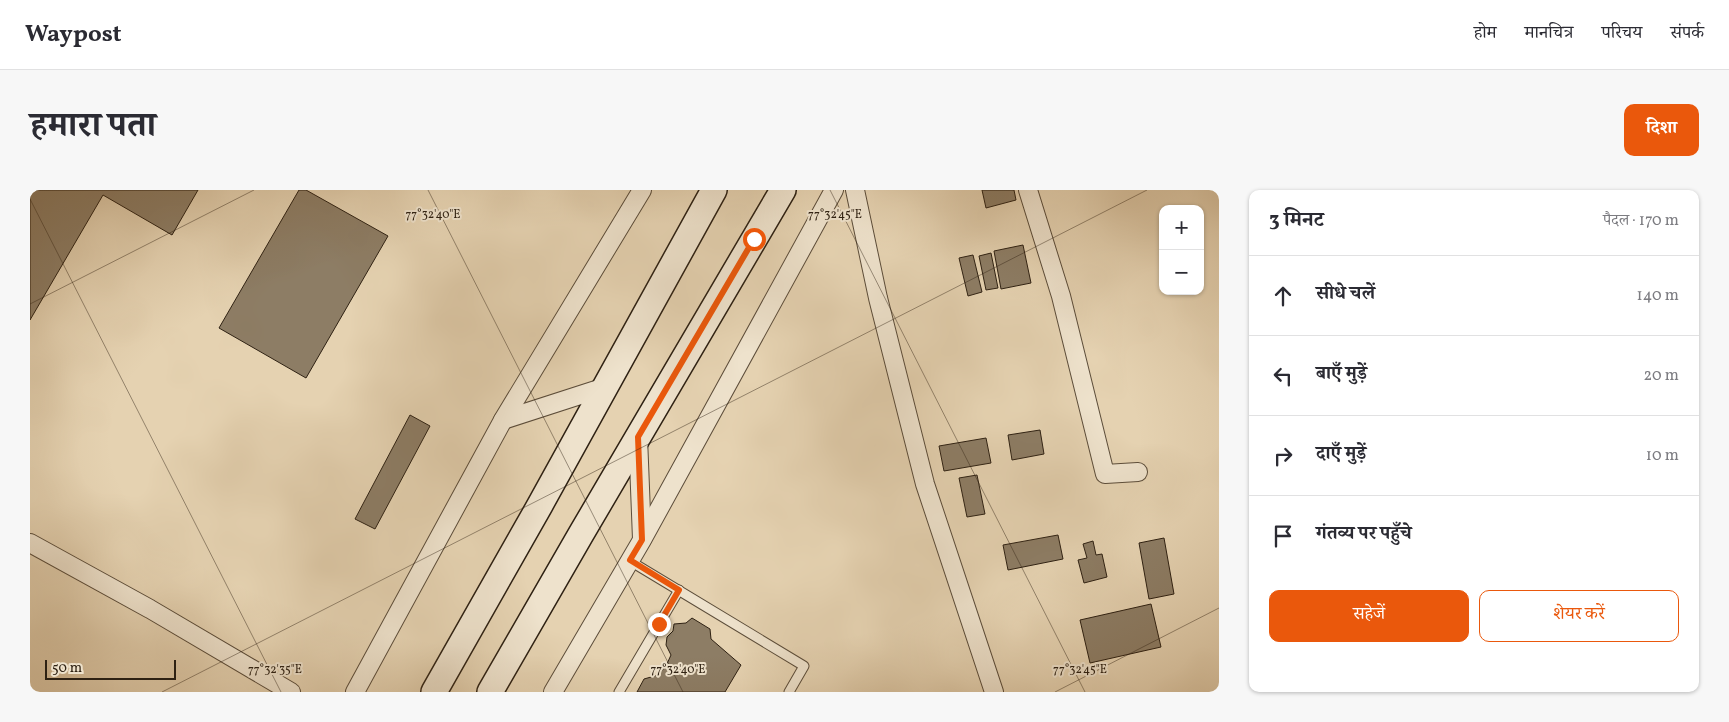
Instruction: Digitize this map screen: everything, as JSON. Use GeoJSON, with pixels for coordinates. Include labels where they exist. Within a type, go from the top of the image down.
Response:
{"type":"FeatureCollection","features":[{"type":"Feature","properties":{"kind":"street"},"geometry":{"type":"LineString","coordinates":[[355,692],[503,420],[642,190]]}},
{"type":"Feature","properties":{"kind":"street"},"geometry":{"type":"LineString","coordinates":[[434,692],[714,190]]}},
{"type":"Feature","properties":{"kind":"street"},"geometry":{"type":"LineString","coordinates":[[490,692],[783,190]]}},
{"type":"Feature","properties":{"kind":"street"},"geometry":{"type":"LineString","coordinates":[[553,692],[642,540],[834,190]]}},
{"type":"Feature","properties":{"kind":"street"},"geometry":{"type":"LineString","coordinates":[[855,190],[878,298],[925,484],[994,692]]}},
{"type":"Feature","properties":{"kind":"street"},"geometry":{"type":"LineString","coordinates":[[1028,190],[1061,296],[1105,474],[1138,472]]}},
{"type":"Feature","properties":{"kind":"street"},"geometry":{"type":"LineString","coordinates":[[503,420],[605,387]]}},
{"type":"Feature","properties":{"kind":"street"},"geometry":{"type":"LineString","coordinates":[[638,437],[642,540]]}},
{"type":"Feature","properties":{"kind":"street"},"geometry":{"type":"LineString","coordinates":[[30,543],[150,609],[291,692]]}},
{"type":"Feature","properties":{"kind":"lane"},"geometry":{"type":"LineString","coordinates":[[630,560],[804,666],[789,692]]}},
{"type":"Feature","properties":{"kind":"lane"},"geometry":{"type":"LineString","coordinates":[[619,692],[679,590]]}},
{"type":"Feature","properties":{"kind":"lane"},"geometry":{"type":"LineString","coordinates":[[498,692],[504,668]]}},
{"type":"Feature","properties":{"kind":"building"},"geometry":{"type":"Polygon","coordinates":[[[30,190],[198,190],[172,235],[103,195],[30,320],[30,190]]]}},
{"type":"Feature","properties":{"kind":"building"},"geometry":{"type":"Polygon","coordinates":[[[299,190],[306,190],[388,236],[306,378],[219,328],[299,190]]]}},
{"type":"Feature","properties":{"kind":"building"},"geometry":{"type":"Polygon","coordinates":[[[982,190],[1014,190],[1016,200],[986,208],[982,190]]]}},
{"type":"Feature","properties":{"kind":"building"},"geometry":{"type":"Polygon","coordinates":[[[1023,245],[1031,283],[1001,289],[994,251],[1023,245]]]}},
{"type":"Feature","properties":{"kind":"building"},"geometry":{"type":"Polygon","coordinates":[[[991,253],[998,288],[986,290],[979,256],[991,253]]]}},
{"type":"Feature","properties":{"kind":"building"},"geometry":{"type":"Polygon","coordinates":[[[973,255],[982,292],[968,296],[959,258],[973,255]]]}},
{"type":"Feature","properties":{"kind":"building"},"geometry":{"type":"Polygon","coordinates":[[[410,415],[430,426],[375,529],[355,519],[410,415]]]}},
{"type":"Feature","properties":{"kind":"building"},"geometry":{"type":"Polygon","coordinates":[[[1040,430],[1044,454],[1012,460],[1008,435],[1040,430]]]}},
{"type":"Feature","properties":{"kind":"building"},"geometry":{"type":"Polygon","coordinates":[[[986,438],[991,463],[944,471],[939,446],[986,438]]]}},
{"type":"Feature","properties":{"kind":"building"},"geometry":{"type":"Polygon","coordinates":[[[977,475],[985,514],[967,517],[959,478],[977,475]]]}},
{"type":"Feature","properties":{"kind":"building"},"geometry":{"type":"Polygon","coordinates":[[[1058,535],[1063,559],[1008,570],[1003,545],[1058,535]]]}},
{"type":"Feature","properties":{"kind":"building"},"geometry":{"type":"Polygon","coordinates":[[[1164,538],[1174,594],[1149,599],[1139,543],[1164,538]]]}},
{"type":"Feature","properties":{"kind":"building"},"geometry":{"type":"Polygon","coordinates":[[[1093,541],[1096,555],[1102,554],[1107,577],[1084,583],[1078,560],[1087,558],[1083,544],[1093,541]]]}},
{"type":"Feature","properties":{"kind":"building"},"geometry":{"type":"Polygon","coordinates":[[[1151,604],[1161,647],[1090,663],[1080,620],[1151,604]]]}},
{"type":"Feature","properties":{"kind":"building"},"geometry":{"type":"Polygon","coordinates":[[[692,618],[710,629],[711,639],[741,665],[725,692],[637,692],[644,679],[658,675],[666,666],[671,655],[666,645],[667,637],[673,631],[674,624],[686,623],[692,618]]]}},
{"type":"Feature","properties":{"kind":"route"},"geometry":{"type":"LineString","coordinates":[[659,624],[679,590],[630,560],[642,540],[638,437],[754,239]]}}]}
